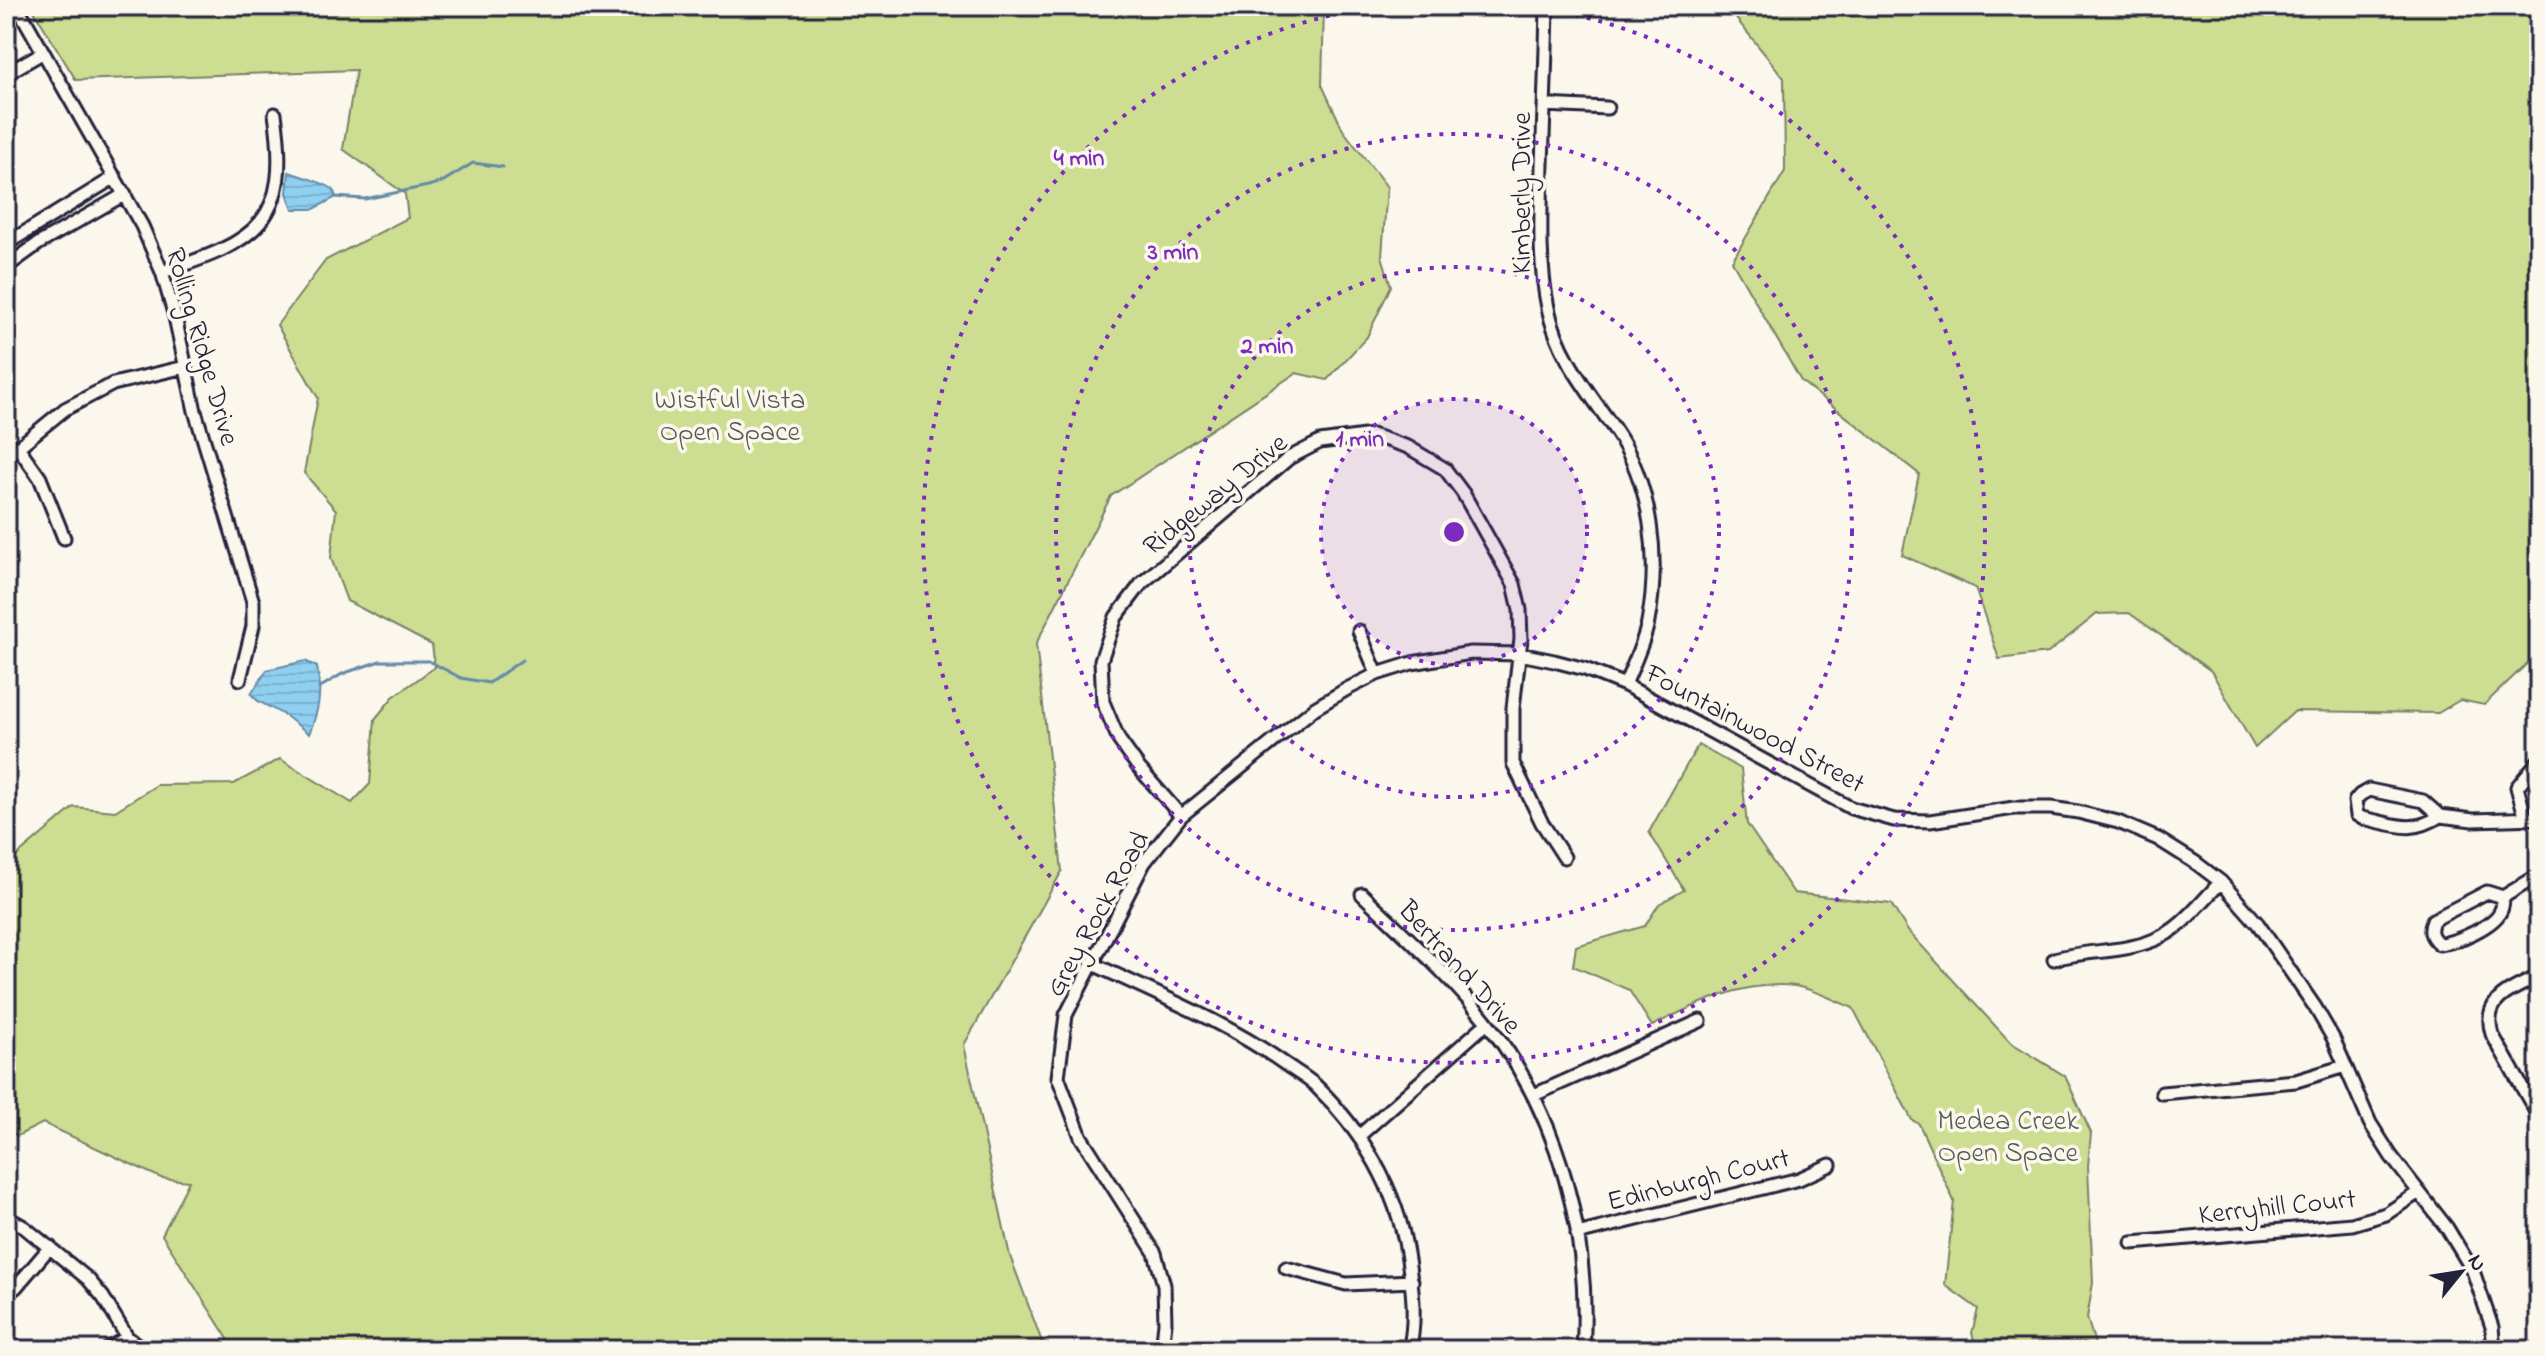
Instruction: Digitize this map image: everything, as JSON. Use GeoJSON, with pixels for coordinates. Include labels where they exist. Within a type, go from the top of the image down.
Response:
{"type":"FeatureCollection","features":[{"type":"Feature","properties":{"kind":"street","name":"Rolling Ridge Drive"},"geometry":{"type":"LineString","coordinates":[[17,6],[125,194],[162,272],[195,411],[250,582],[253,626],[240,679]]}},
{"type":"Feature","properties":{"kind":"street","name":"Kimberly Drive"},"geometry":{"type":"LineString","coordinates":[[1547,6],[1539,251],[1548,310],[1573,371],[1616,431],[1636,469],[1651,526],[1653,568],[1648,624],[1625,685]]}},
{"type":"Feature","properties":{"kind":"street"},"geometry":{"type":"LineString","coordinates":[[6,74],[42,53]]}},
{"type":"Feature","properties":{"kind":"street"},"geometry":{"type":"LineString","coordinates":[[1544,105],[1607,108]]}},
{"type":"Feature","properties":{"kind":"street"},"geometry":{"type":"LineString","coordinates":[[162,272],[224,250],[257,226],[270,210],[280,170],[275,114]]}},
{"type":"Feature","properties":{"kind":"street"},"geometry":{"type":"LineString","coordinates":[[6,244],[115,177]]}},
{"type":"Feature","properties":{"kind":"street"},"geometry":{"type":"LineString","coordinates":[[6,267],[38,244],[125,194]]}},
{"type":"Feature","properties":{"kind":"street"},"geometry":{"type":"LineString","coordinates":[[6,457],[65,409],[113,384],[185,367]]}},
{"type":"Feature","properties":{"kind":"street","name":"Ridgeway Drive"},"geometry":{"type":"LineString","coordinates":[[1181,816],[1119,740],[1103,702],[1101,660],[1116,617],[1142,583],[1289,458],[1320,442],[1372,435],[1408,447],[1445,469],[1482,524],[1514,584],[1520,610],[1520,654],[1513,708],[1513,763],[1542,823],[1564,857]]}},
{"type":"Feature","properties":{"kind":"street"},"geometry":{"type":"LineString","coordinates":[[18,447],[40,478],[64,538]]}},
{"type":"Feature","properties":{"kind":"street"},"geometry":{"type":"LineString","coordinates":[[1359,631],[1377,674]]}},
{"type":"Feature","properties":{"kind":"street","name":"Fountainwood Street"},"geometry":{"type":"LineString","coordinates":[[1520,654],[1585,669],[1625,685],[1851,808],[1894,820],[1930,821],[2014,808],[2078,812],[2118,822],[2158,839],[2221,882],[2258,924],[2315,1007],[2370,1123],[2391,1156],[2447,1228],[2473,1271],[2492,1327],[2494,1350]]}},
{"type":"Feature","properties":{"kind":"street","name":"Grey Rock Road"},"geometry":{"type":"LineString","coordinates":[[1162,1350],[1164,1285],[1155,1253],[1081,1137],[1058,1077],[1066,1015],[1091,963],[1144,863],[1181,816],[1315,708],[1377,674],[1443,656],[1520,654]]}},
{"type":"Feature","properties":{"kind":"street"},"geometry":{"type":"LineString","coordinates":[[2526,819],[2517,787],[2539,760]]}},
{"type":"Feature","properties":{"kind":"street"},"geometry":{"type":"LineString","coordinates":[[2440,816],[2424,826],[2413,828],[2362,818],[2357,815],[2355,801],[2369,790],[2423,801],[2440,816],[2473,820],[2539,818]]}},
{"type":"Feature","properties":{"kind":"street"},"geometry":{"type":"LineString","coordinates":[[2503,897],[2501,912],[2489,924],[2451,943],[2439,944],[2432,937],[2430,929],[2433,920],[2487,892],[2503,897],[2539,875]]}},
{"type":"Feature","properties":{"kind":"street"},"geometry":{"type":"LineString","coordinates":[[2054,959],[2078,952],[2153,941],[2178,925],[2221,882]]}},
{"type":"Feature","properties":{"kind":"street","name":"Bertrand Drive"},"geometry":{"type":"LineString","coordinates":[[1362,894],[1455,986],[1487,1023],[1534,1095],[1562,1168],[1577,1234],[1583,1276],[1583,1350]]}},
{"type":"Feature","properties":{"kind":"street"},"geometry":{"type":"LineString","coordinates":[[1091,963],[1257,1044],[1314,1085],[1359,1136],[1383,1176],[1404,1233],[1412,1281],[1409,1350]]}},
{"type":"Feature","properties":{"kind":"street"},"geometry":{"type":"LineString","coordinates":[[2539,976],[2500,998],[2491,1008],[2488,1021],[2492,1034],[2539,1117]]}},
{"type":"Feature","properties":{"kind":"street"},"geometry":{"type":"LineString","coordinates":[[1534,1095],[1700,1021]]}},
{"type":"Feature","properties":{"kind":"street"},"geometry":{"type":"LineString","coordinates":[[1359,1136],[1487,1023]]}},
{"type":"Feature","properties":{"kind":"street"},"geometry":{"type":"LineString","coordinates":[[2162,1093],[2296,1081],[2345,1066]]}},
{"type":"Feature","properties":{"kind":"street","name":"Edinburgh Court"},"geometry":{"type":"LineString","coordinates":[[1577,1234],[1799,1179],[1830,1165]]}},
{"type":"Feature","properties":{"kind":"street","name":"Kerryhill Court"},"geometry":{"type":"LineString","coordinates":[[2132,1243],[2352,1224],[2386,1214],[2419,1192]]}},
{"type":"Feature","properties":{"kind":"street"},"geometry":{"type":"LineString","coordinates":[[6,1217],[24,1227],[88,1279],[103,1297],[127,1337],[144,1350]]}},
{"type":"Feature","properties":{"kind":"street"},"geometry":{"type":"LineString","coordinates":[[6,1294],[16,1287],[50,1247]]}},
{"type":"Feature","properties":{"kind":"street"},"geometry":{"type":"LineString","coordinates":[[1286,1268],[1346,1284],[1412,1281]]}},
{"type":"Feature","properties":{"kind":"street"},"geometry":{"type":"LineString","coordinates":[[107,1350],[127,1337]]}},
{"type":"Feature","properties":{"kind":"green space","name":"Wistful Vista Open Space"},"geometry":{"type":"Polygon","coordinates":[[[31,6],[1324,6],[1322,85],[1343,130],[1387,187],[1382,256],[1391,286],[1367,337],[1327,380],[1296,373],[1111,496],[1036,644],[1062,871],[964,1045],[1010,1256],[1045,1350],[235,1350],[162,1235],[189,1181],[161,1178],[43,1123],[17,1136],[6,1128],[6,865],[74,807],[115,811],[157,785],[234,784],[280,759],[352,803],[370,784],[375,719],[393,697],[435,667],[432,645],[347,601],[331,558],[336,510],[304,473],[318,398],[277,325],[326,260],[408,218],[405,194],[343,149],[356,70],[76,80],[31,6]]]}},
{"type":"Feature","properties":{"kind":"green space"},"geometry":{"type":"Polygon","coordinates":[[[1726,6],[2539,6],[2539,652],[2484,705],[2460,700],[2438,713],[2295,711],[2255,748],[2211,671],[2129,613],[2097,614],[2048,653],[1999,659],[1975,588],[1902,555],[1919,474],[1801,381],[1732,261],[1785,171],[1784,78],[1726,6]]]}},
{"type":"Feature","properties":{"kind":"green space","name":"Medea Creek Open Space"},"geometry":{"type":"Polygon","coordinates":[[[1698,745],[1741,769],[1747,824],[1794,893],[1891,904],[1908,931],[2010,1042],[2065,1076],[2091,1133],[2088,1166],[2093,1283],[2087,1318],[2097,1350],[1977,1350],[1972,1333],[1978,1309],[1945,1285],[1954,1201],[1919,1124],[1912,1120],[1853,1008],[1817,992],[1776,985],[1739,990],[1703,1002],[1652,1026],[1629,990],[1573,966],[1576,946],[1645,926],[1659,904],[1684,890],[1649,832],[1698,745]]]}},
{"type":"Feature","properties":{"kind":"water"},"geometry":{"type":"Polygon","coordinates":[[[289,172],[333,189],[336,197],[314,209],[293,209],[287,193],[289,172]]]}},
{"type":"Feature","properties":{"kind":"water"},"geometry":{"type":"Polygon","coordinates":[[[305,661],[317,667],[319,685],[317,709],[309,734],[251,694],[267,670],[305,661]]]}},
{"type":"Feature","properties":{"kind":"waterway"},"geometry":{"type":"LineString","coordinates":[[335,197],[365,199],[428,186],[442,182],[473,163],[503,167]]}},
{"type":"Feature","properties":{"kind":"waterway"},"geometry":{"type":"LineString","coordinates":[[319,688],[342,674],[380,661],[429,661],[461,678],[489,683],[522,660]]}}]}
